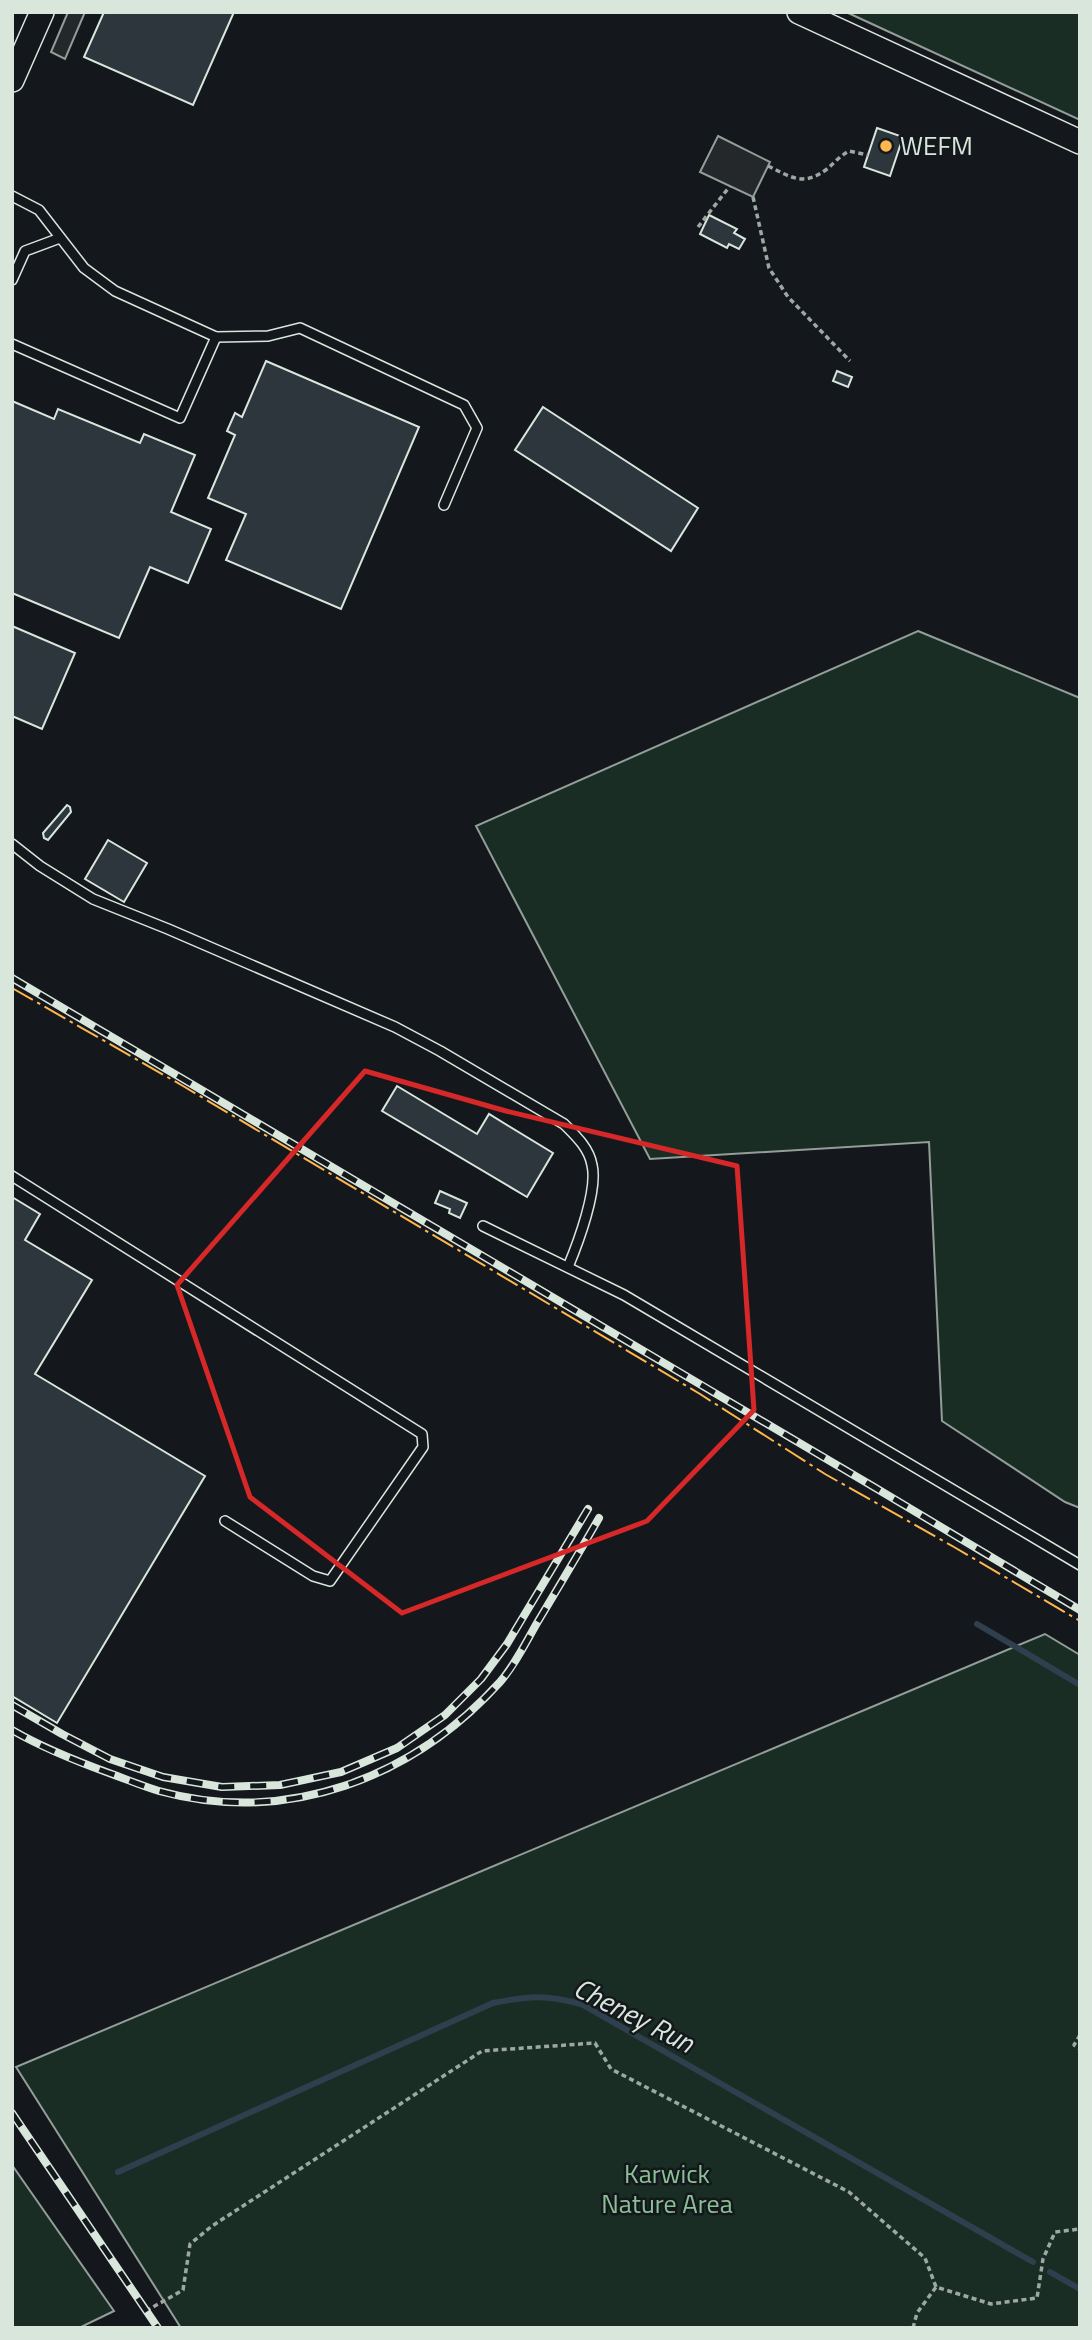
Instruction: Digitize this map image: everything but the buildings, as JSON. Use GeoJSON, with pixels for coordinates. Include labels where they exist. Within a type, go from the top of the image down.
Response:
{"type":"FeatureCollection","features":[{"type":"Feature","properties":{"kind":"street"},"geometry":{"type":"LineString","coordinates":[[12,80],[42,12]]}},
{"type":"Feature","properties":{"kind":"street"},"geometry":{"type":"LineString","coordinates":[[799,12],[1080,142]]}},
{"type":"Feature","properties":{"kind":"lane"},"geometry":{"type":"LineString","coordinates":[[12,196],[38,210],[84,268],[115,291],[216,337],[268,336],[300,328],[464,405],[477,428],[444,505]]}},
{"type":"Feature","properties":{"kind":"lane"},"geometry":{"type":"LineString","coordinates":[[12,280],[25,251],[60,238]]}},
{"type":"Feature","properties":{"kind":"lane"},"geometry":{"type":"LineString","coordinates":[[12,344],[180,418],[216,337]]}},
{"type":"Feature","properties":{"kind":"lane"},"geometry":{"type":"LineString","coordinates":[[12,844],[40,866],[93,900],[168,929],[395,1027],[564,1124],[581,1140],[592,1163],[594,1181],[568,1267]]}},
{"type":"Feature","properties":{"kind":"lane"},"geometry":{"type":"LineString","coordinates":[[12,1176],[422,1434],[423,1447],[330,1581],[313,1576],[225,1521]]}},
{"type":"Feature","properties":{"kind":"lane"},"geometry":{"type":"LineString","coordinates":[[482,1226],[624,1295],[1080,1565]]}},
{"type":"Feature","properties":{"kind":"path"},"geometry":{"type":"LineString","coordinates":[[768,166],[792,178],[805,180],[825,170],[849,151],[860,151],[868,155]]}},
{"type":"Feature","properties":{"kind":"path"},"geometry":{"type":"LineString","coordinates":[[698,227],[730,186]]}},
{"type":"Feature","properties":{"kind":"path"},"geometry":{"type":"LineString","coordinates":[[753,197],[768,268],[788,297],[850,361]]}},
{"type":"Feature","properties":{"kind":"path"},"geometry":{"type":"LineString","coordinates":[[1080,2035],[1074,2045],[1080,2049]]}},
{"type":"Feature","properties":{"kind":"path"},"geometry":{"type":"LineString","coordinates":[[146,2311],[183,2290],[190,2244],[212,2226],[482,2051],[595,2043],[611,2069],[849,2192],[925,2258],[936,2287]]}},
{"type":"Feature","properties":{"kind":"path"},"geometry":{"type":"LineString","coordinates":[[936,2287],[991,2304],[1037,2298],[1043,2259],[1055,2232],[1080,2229]]}},
{"type":"Feature","properties":{"kind":"path"},"geometry":{"type":"LineString","coordinates":[[913,2328],[917,2314],[936,2287]]}},
{"type":"Feature","properties":{"kind":"highlighted area"},"geometry":{"type":"Polygon","coordinates":[[[365,1071],[506,1111],[737,1166],[754,1410],[647,1521],[402,1613],[250,1497],[177,1285],[365,1071]]]}},
{"type":"Feature","properties":{"kind":"green space"},"geometry":{"type":"Polygon","coordinates":[[[846,12],[1080,12],[1080,120],[846,12]]]}},
{"type":"Feature","properties":{"kind":"green space"},"geometry":{"type":"Polygon","coordinates":[[[918,631],[1080,698],[1080,1508],[1065,1502],[942,1421],[929,1142],[650,1159],[476,826],[918,631]]]}},
{"type":"Feature","properties":{"kind":"green space","name":"Karwick Nature Area"},"geometry":{"type":"Polygon","coordinates":[[[1045,1634],[1080,1655],[1080,2328],[181,2328],[16,2067],[1045,1634]]]}},
{"type":"Feature","properties":{"kind":"green space"},"geometry":{"type":"Polygon","coordinates":[[[12,2165],[114,2311],[79,2328],[12,2328],[12,2165]]]}},
{"type":"Feature","properties":{"kind":"shaded area"},"geometry":{"type":"Polygon","coordinates":[[[68,12],[85,12],[65,59],[51,52],[68,12]]]}},
{"type":"Feature","properties":{"kind":"shaded area"},"geometry":{"type":"Polygon","coordinates":[[[718,136],[770,162],[753,197],[700,172],[718,136]]]}},
{"type":"Feature","properties":{"kind":"waterway"},"geometry":{"type":"LineString","coordinates":[[977,1624],[1080,1685]]}},
{"type":"Feature","properties":{"kind":"waterway","name":"Cheney Run"},"geometry":{"type":"LineString","coordinates":[[118,2172],[493,2003],[548,1998],[583,2005],[1033,2262]]}},
{"type":"Feature","properties":{"kind":"waterway","name":"Cheney Run"},"geometry":{"type":"LineString","coordinates":[[1050,2272],[1080,2289]]}},
{"type":"Feature","properties":{"kind":"railway"},"geometry":{"type":"LineString","coordinates":[[12,978],[1080,1610]]}},
{"type":"Feature","properties":{"kind":"railway"},"geometry":{"type":"LineString","coordinates":[[12,1705],[110,1759],[163,1777],[222,1787],[280,1785],[341,1772],[397,1748],[445,1715],[481,1679],[507,1644],[588,1509]]}},
{"type":"Feature","properties":{"kind":"railway"},"geometry":{"type":"LineString","coordinates":[[12,1730],[60,1754],[140,1785],[207,1800],[254,1802],[301,1797],[345,1786],[388,1768],[428,1744],[466,1716],[500,1682],[511,1668],[599,1518]]}},
{"type":"Feature","properties":{"kind":"railway"},"geometry":{"type":"LineString","coordinates":[[12,2113],[158,2328]]}},
{"type":"Feature","properties":{"kind":"power"},"geometry":{"type":"LineString","coordinates":[[12,988],[183,1086],[700,1394],[825,1474],[1080,1621]]}},
{"type":"Feature","properties":{"kind":"place","name":"WEFM"},"geometry":{"type":"Point","coordinates":[886,146]}}]}
